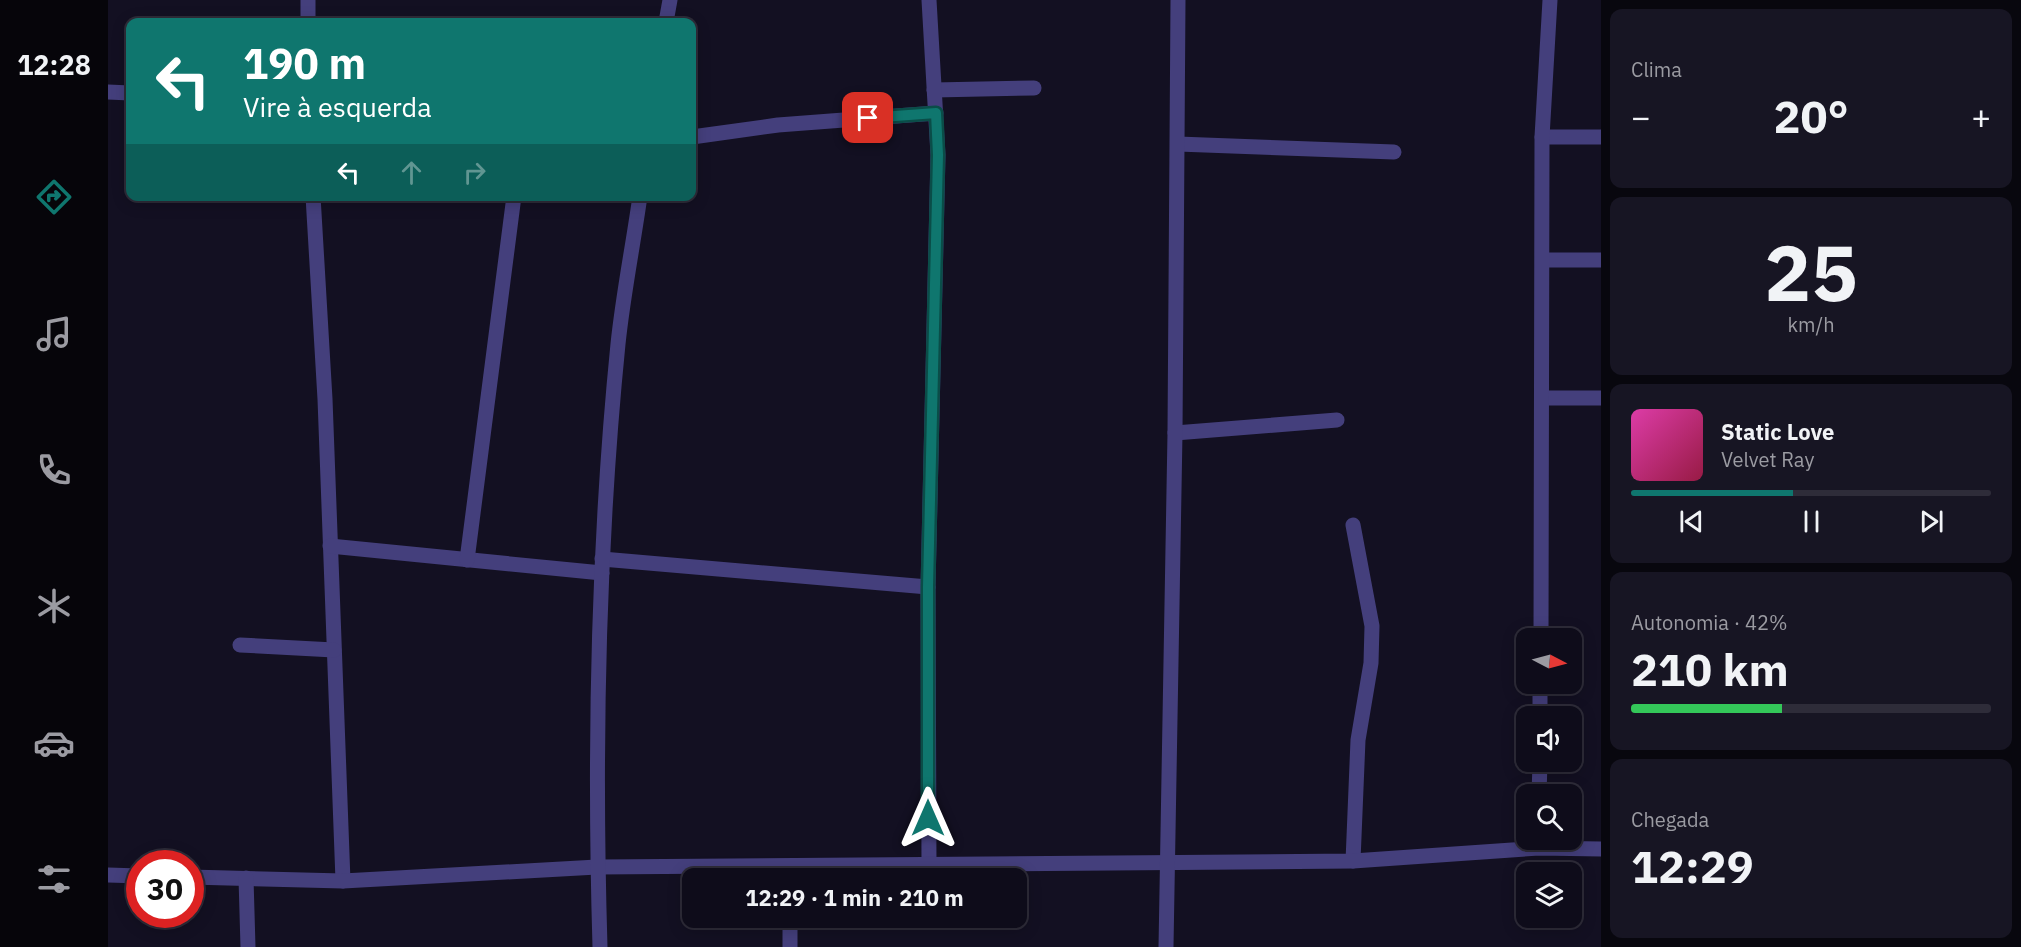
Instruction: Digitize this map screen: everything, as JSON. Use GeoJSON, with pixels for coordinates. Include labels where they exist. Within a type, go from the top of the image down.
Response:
{"type":"FeatureCollection","features":[{"type":"Feature","properties":{"kind":"street"},"geometry":{"type":"LineString","coordinates":[[308,0],[308,18]]}},
{"type":"Feature","properties":{"kind":"street"},"geometry":{"type":"LineString","coordinates":[[667,18],[670,0]]}},
{"type":"Feature","properties":{"kind":"street"},"geometry":{"type":"LineString","coordinates":[[928,864],[928,587],[938,155],[929,0]]}},
{"type":"Feature","properties":{"kind":"street"},"geometry":{"type":"LineString","coordinates":[[1166,947],[1175,433],[1178,0]]}},
{"type":"Feature","properties":{"kind":"street"},"geometry":{"type":"LineString","coordinates":[[1541,628],[1542,137],[1550,0]]}},
{"type":"Feature","properties":{"kind":"street"},"geometry":{"type":"LineString","coordinates":[[934,90],[1034,88]]}},
{"type":"Feature","properties":{"kind":"street"},"geometry":{"type":"LineString","coordinates":[[108,92],[126,93]]}},
{"type":"Feature","properties":{"kind":"street"},"geometry":{"type":"LineString","coordinates":[[696,136],[778,125],[936,113]]}},
{"type":"Feature","properties":{"kind":"street"},"geometry":{"type":"LineString","coordinates":[[1542,137],[1601,137]]}},
{"type":"Feature","properties":{"kind":"street"},"geometry":{"type":"LineString","coordinates":[[1178,144],[1394,152]]}},
{"type":"Feature","properties":{"kind":"street"},"geometry":{"type":"LineString","coordinates":[[313,201],[344,881]]}},
{"type":"Feature","properties":{"kind":"street"},"geometry":{"type":"LineString","coordinates":[[467,560],[513,201]]}},
{"type":"Feature","properties":{"kind":"street"},"geometry":{"type":"LineString","coordinates":[[600,947],[597,867],[602,566],[618,343],[639,201]]}},
{"type":"Feature","properties":{"kind":"street"},"geometry":{"type":"LineString","coordinates":[[1543,260],[1601,260]]}},
{"type":"Feature","properties":{"kind":"street"},"geometry":{"type":"LineString","coordinates":[[1543,398],[1601,398]]}},
{"type":"Feature","properties":{"kind":"street"},"geometry":{"type":"LineString","coordinates":[[1175,433],[1337,420]]}},
{"type":"Feature","properties":{"kind":"street"},"geometry":{"type":"LineString","coordinates":[[1353,525],[1372,626],[1371,663],[1358,740],[1353,861]]}},
{"type":"Feature","properties":{"kind":"street"},"geometry":{"type":"LineString","coordinates":[[330,546],[467,560],[602,566],[928,587]]}},
{"type":"Feature","properties":{"kind":"street"},"geometry":{"type":"LineString","coordinates":[[240,645],[334,650]]}},
{"type":"Feature","properties":{"kind":"street"},"geometry":{"type":"LineString","coordinates":[[860,868],[928,864],[1353,861],[1516,846]]}},
{"type":"Feature","properties":{"kind":"street"},"geometry":{"type":"LineString","coordinates":[[1582,847],[1601,849]]}},
{"type":"Feature","properties":{"kind":"street"},"geometry":{"type":"LineString","coordinates":[[204,877],[344,881],[597,867],[682,869]]}},
{"type":"Feature","properties":{"kind":"street"},"geometry":{"type":"LineString","coordinates":[[108,875],[126,876]]}},
{"type":"Feature","properties":{"kind":"street"},"geometry":{"type":"LineString","coordinates":[[246,878],[248,947]]}},
{"type":"Feature","properties":{"kind":"street"},"geometry":{"type":"LineString","coordinates":[[790,928],[790,947]]}},
{"type":"Feature","properties":{"kind":"route"},"geometry":{"type":"LineString","coordinates":[[868,118],[936,113],[938,155],[928,587],[928,818]]}}]}
